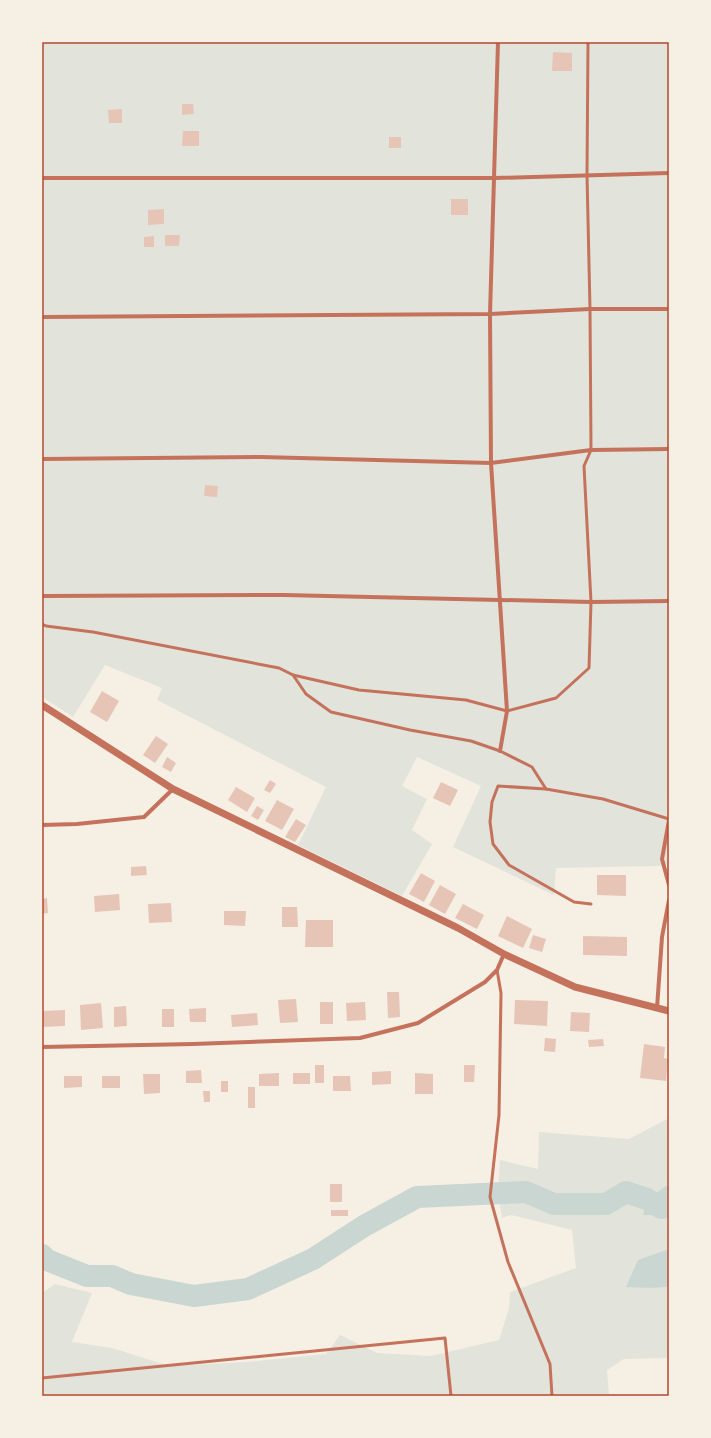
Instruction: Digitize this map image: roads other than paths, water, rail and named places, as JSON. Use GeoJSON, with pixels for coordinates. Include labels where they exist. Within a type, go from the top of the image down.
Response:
{"type":"FeatureCollection","features":[{"type":"Feature","properties":{"kind":"street"},"geometry":{"type":"LineString","coordinates":[[498,42],[490,314],[491,463],[507,711],[500,751]]}},
{"type":"Feature","properties":{"kind":"street"},"geometry":{"type":"LineString","coordinates":[[42,178],[495,178],[669,173]]}},
{"type":"Feature","properties":{"kind":"street"},"geometry":{"type":"LineString","coordinates":[[42,317],[490,314],[590,309],[669,309]]}},
{"type":"Feature","properties":{"kind":"street"},"geometry":{"type":"LineString","coordinates":[[42,460],[261,457],[491,463],[591,450],[669,449]]}},
{"type":"Feature","properties":{"kind":"street"},"geometry":{"type":"LineString","coordinates":[[42,596],[284,595],[591,602],[669,601]]}},
{"type":"Feature","properties":{"kind":"street"},"geometry":{"type":"LineString","coordinates":[[42,704],[173,789],[458,928],[504,954],[575,987],[669,1011]]}},
{"type":"Feature","properties":{"kind":"street"},"geometry":{"type":"LineString","coordinates":[[42,825],[77,824],[144,817],[173,789]]}},
{"type":"Feature","properties":{"kind":"street"},"geometry":{"type":"LineString","coordinates":[[669,819],[662,859],[669,885]]}},
{"type":"Feature","properties":{"kind":"street"},"geometry":{"type":"LineString","coordinates":[[657,1008],[662,938],[669,900]]}},
{"type":"Feature","properties":{"kind":"street"},"geometry":{"type":"LineString","coordinates":[[42,1047],[192,1044],[360,1038],[418,1023],[485,982],[497,970],[504,954]]}},
{"type":"Feature","properties":{"kind":"lane"},"geometry":{"type":"LineString","coordinates":[[42,624],[46,626],[93,632],[280,668],[293,675],[359,690],[466,700],[507,711],[556,698],[589,668],[591,602],[584,466],[591,450],[587,175],[588,42]]}},
{"type":"Feature","properties":{"kind":"lane"},"geometry":{"type":"LineString","coordinates":[[293,675],[306,694],[331,712],[410,730],[471,741],[500,751],[532,767],[546,789]]}},
{"type":"Feature","properties":{"kind":"lane"},"geometry":{"type":"LineString","coordinates":[[590,904],[574,902],[508,865],[493,844],[490,822],[492,802],[498,786],[546,789],[603,799],[669,819]]}},
{"type":"Feature","properties":{"kind":"lane"},"geometry":{"type":"LineString","coordinates":[[497,970],[501,993],[499,1115],[490,1197],[508,1262],[550,1364],[552,1396]]}},
{"type":"Feature","properties":{"kind":"lane"},"geometry":{"type":"LineString","coordinates":[[42,1378],[445,1338],[451,1396]]}},
{"type":"Feature","properties":{"kind":"waterway"},"geometry":{"type":"LineString","coordinates":[[42,1255],[47,1260],[87,1276],[112,1276],[131,1284],[194,1296],[248,1289],[313,1259],[364,1226],[417,1197],[526,1192],[554,1204],[606,1204],[626,1192],[647,1199],[661,1208],[669,1206]]}}]}
